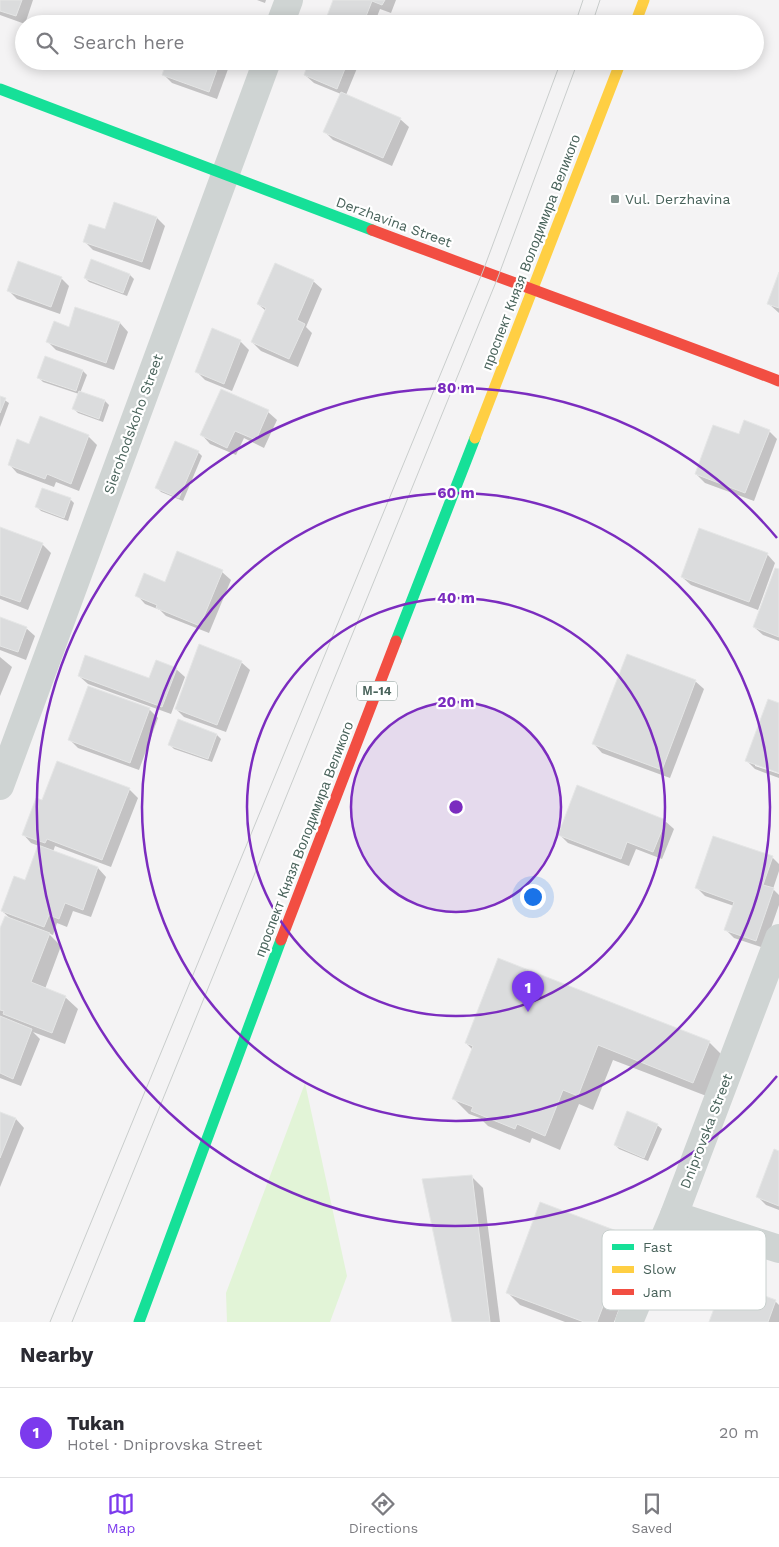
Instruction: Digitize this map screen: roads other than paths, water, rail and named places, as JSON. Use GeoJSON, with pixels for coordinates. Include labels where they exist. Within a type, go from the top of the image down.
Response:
{"type":"FeatureCollection","features":[{"type":"Feature","properties":{"kind":"main road"},"geometry":{"type":"LineString","coordinates":[[638,15],[644,0]]}},
{"type":"Feature","properties":{"kind":"main road","name":"проспект Князя Володимира Великого"},"geometry":{"type":"LineString","coordinates":[[139,1322],[300,889],[618,70]]}},
{"type":"Feature","properties":{"kind":"main road","name":"Derzhavina Street"},"geometry":{"type":"LineString","coordinates":[[0,89],[533,291],[779,381]]}},
{"type":"Feature","properties":{"kind":"street"},"geometry":{"type":"LineString","coordinates":[[283,15],[289,0]]}},
{"type":"Feature","properties":{"kind":"street","name":"Sierohodskoho Street"},"geometry":{"type":"LineString","coordinates":[[0,786],[263,70]]}},
{"type":"Feature","properties":{"kind":"street","name":"Dniprovska Street"},"geometry":{"type":"LineString","coordinates":[[668,1230],[779,938]]}},
{"type":"Feature","properties":{"kind":"street"},"geometry":{"type":"LineString","coordinates":[[674,1215],[720,1230]]}},
{"type":"Feature","properties":{"kind":"street"},"geometry":{"type":"LineString","coordinates":[[766,1245],[779,1249]]}},
{"type":"Feature","properties":{"kind":"street","name":"Dniprovska Street"},"geometry":{"type":"LineString","coordinates":[[630,1322],[635,1310]]}},
{"type":"Feature","properties":{"kind":"tram line"},"geometry":{"type":"LineString","coordinates":[[578,15],[583,0]]}},
{"type":"Feature","properties":{"kind":"tram line"},"geometry":{"type":"LineString","coordinates":[[595,15],[600,0]]}},
{"type":"Feature","properties":{"kind":"tram line"},"geometry":{"type":"LineString","coordinates":[[50,1322],[483,271],[558,70]]}},
{"type":"Feature","properties":{"kind":"tram line"},"geometry":{"type":"LineString","coordinates":[[72,1322],[498,277],[575,70]]}},
{"type":"Feature","properties":{"kind":"place","name":"Vul. Derzhavina"},"geometry":{"type":"Point","coordinates":[615,199]}},
{"type":"Feature","properties":{"kind":"place","name":"Tukan"},"geometry":{"type":"Point","coordinates":[528,1012]}}]}
